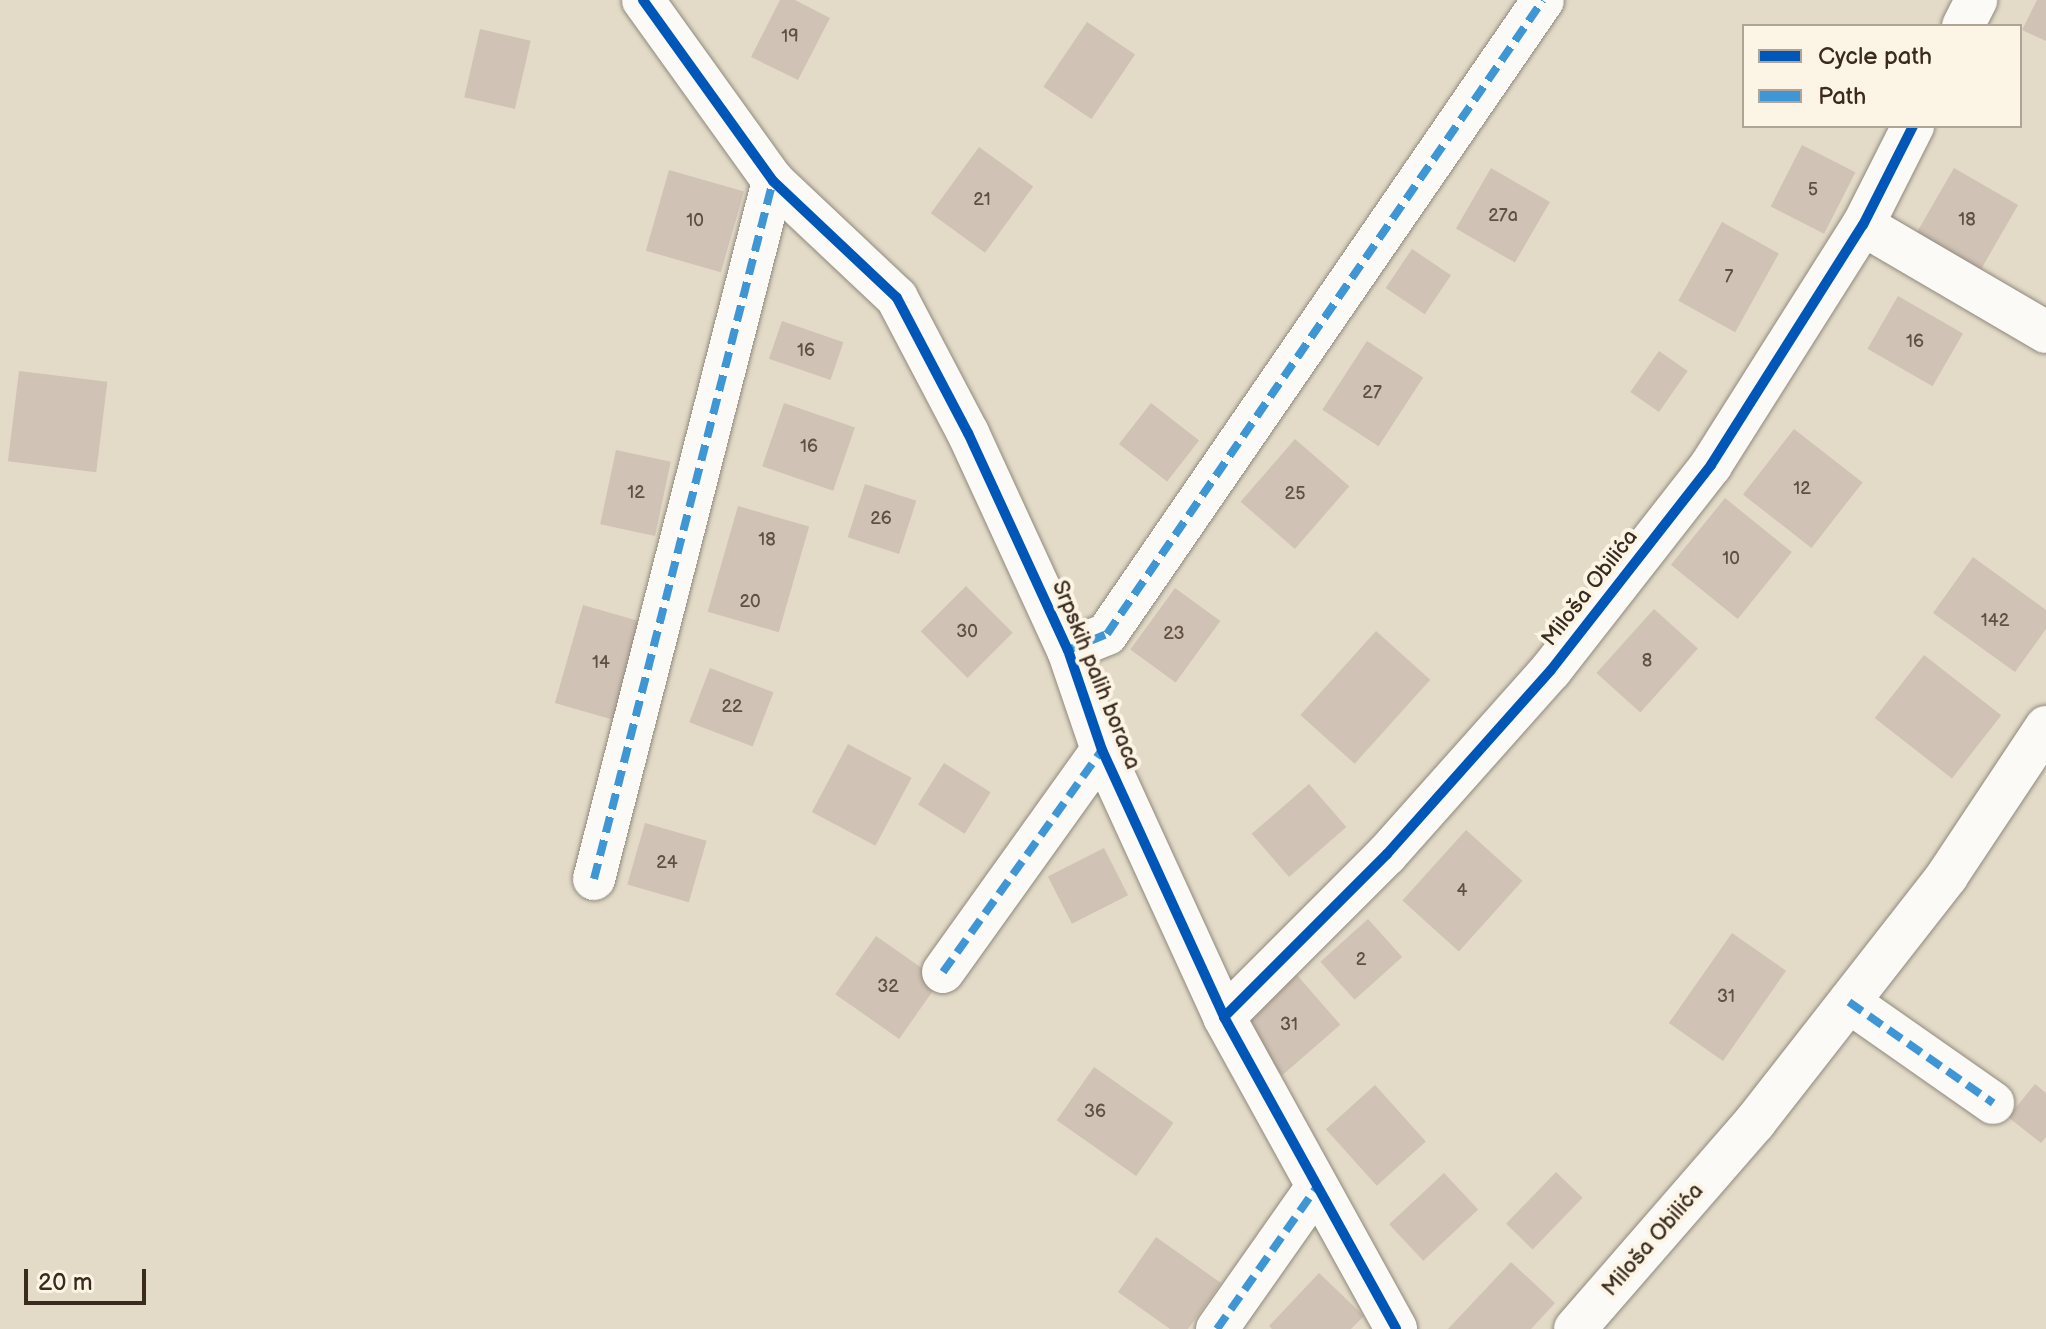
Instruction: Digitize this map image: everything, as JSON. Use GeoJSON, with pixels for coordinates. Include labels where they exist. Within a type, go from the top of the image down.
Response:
{"type":"FeatureCollection","features":[{"type":"Feature","properties":{"kind":"street","name":"Srpskih palih boraca"},"geometry":{"type":"LineString","coordinates":[[643,0],[773,181],[897,298],[968,433],[1068,650],[1102,750],[1224,1017],[1396,1329]]}},
{"type":"Feature","properties":{"kind":"street"},"geometry":{"type":"LineString","coordinates":[[1068,650],[1107,634],[1543,0]]}},
{"type":"Feature","properties":{"kind":"street"},"geometry":{"type":"LineString","coordinates":[[1964,24],[1976,0]]}},
{"type":"Feature","properties":{"kind":"street","name":"Miloša Obilića"},"geometry":{"type":"LineString","coordinates":[[1224,1017],[1387,854],[1551,670],[1711,465],[1863,225],[1912,128]]}},
{"type":"Feature","properties":{"kind":"street"},"geometry":{"type":"LineString","coordinates":[[594,879],[773,181]]}},
{"type":"Feature","properties":{"kind":"street"},"geometry":{"type":"LineString","coordinates":[[1863,225],[2046,332]]}},
{"type":"Feature","properties":{"kind":"street","name":"Miloša Obilića"},"geometry":{"type":"LineString","coordinates":[[1575,1329],[1755,1122],[1849,1002],[1947,876],[2046,727]]}},
{"type":"Feature","properties":{"kind":"street"},"geometry":{"type":"LineString","coordinates":[[943,972],[1102,750]]}},
{"type":"Feature","properties":{"kind":"street"},"geometry":{"type":"LineString","coordinates":[[1849,1002],[1993,1103]]}},
{"type":"Feature","properties":{"kind":"street"},"geometry":{"type":"LineString","coordinates":[[1217,1329],[1316,1188]]}},
{"type":"Feature","properties":{"kind":"building"},"geometry":{"type":"Polygon","coordinates":[[[780,0],[795,0],[830,18],[798,80],[751,57],[780,0]]]}},
{"type":"Feature","properties":{"kind":"building"},"geometry":{"type":"Polygon","coordinates":[[[2037,0],[2046,0],[2046,41],[2022,30],[2037,0]]]}},
{"type":"Feature","properties":{"kind":"building"},"geometry":{"type":"Polygon","coordinates":[[[1087,22],[1135,54],[1091,119],[1043,87],[1087,22]]]}},
{"type":"Feature","properties":{"kind":"building"},"geometry":{"type":"Polygon","coordinates":[[[480,29],[531,41],[515,109],[464,97],[480,29]]]}},
{"type":"Feature","properties":{"kind":"building"},"geometry":{"type":"Polygon","coordinates":[[[1802,145],[1855,172],[1824,234],[1771,206],[1802,145]]]}},
{"type":"Feature","properties":{"kind":"building"},"geometry":{"type":"Polygon","coordinates":[[[979,147],[1033,186],[985,253],[931,213],[979,147]]]}},
{"type":"Feature","properties":{"kind":"building"},"geometry":{"type":"Polygon","coordinates":[[[1491,168],[1550,202],[1515,263],[1456,229],[1491,168]]]}},
{"type":"Feature","properties":{"kind":"building"},"geometry":{"type":"Polygon","coordinates":[[[1954,168],[2018,205],[1980,272],[1916,235],[1954,168]]]}},
{"type":"Feature","properties":{"kind":"building"},"geometry":{"type":"Polygon","coordinates":[[[669,170],[744,191],[721,272],[646,251],[669,170]]]}},
{"type":"Feature","properties":{"kind":"building"},"geometry":{"type":"Polygon","coordinates":[[[1722,222],[1779,254],[1735,332],[1678,301],[1722,222]]]}},
{"type":"Feature","properties":{"kind":"building"},"geometry":{"type":"Polygon","coordinates":[[[1412,249],[1451,275],[1425,314],[1386,288],[1412,249]]]}},
{"type":"Feature","properties":{"kind":"building"},"geometry":{"type":"Polygon","coordinates":[[[1898,296],[1963,334],[1932,386],[1868,349],[1898,296]]]}},
{"type":"Feature","properties":{"kind":"building"},"geometry":{"type":"Polygon","coordinates":[[[782,321],[843,342],[830,380],[769,359],[782,321]]]}},
{"type":"Feature","properties":{"kind":"building"},"geometry":{"type":"Polygon","coordinates":[[[1367,341],[1423,377],[1379,446],[1322,410],[1367,341]]]}},
{"type":"Feature","properties":{"kind":"building"},"geometry":{"type":"Polygon","coordinates":[[[1659,351],[1688,371],[1659,412],[1630,392],[1659,351]]]}},
{"type":"Feature","properties":{"kind":"building"},"geometry":{"type":"Polygon","coordinates":[[[19,371],[107,382],[96,472],[8,461],[19,371]]]}},
{"type":"Feature","properties":{"kind":"building"},"geometry":{"type":"Polygon","coordinates":[[[784,403],[855,427],[833,491],[762,466],[784,403]]]}},
{"type":"Feature","properties":{"kind":"building"},"geometry":{"type":"Polygon","coordinates":[[[1151,403],[1199,441],[1167,482],[1119,444],[1151,403]]]}},
{"type":"Feature","properties":{"kind":"building"},"geometry":{"type":"Polygon","coordinates":[[[1794,429],[1863,483],[1811,548],[1743,494],[1794,429]]]}},
{"type":"Feature","properties":{"kind":"building"},"geometry":{"type":"Polygon","coordinates":[[[1295,439],[1349,486],[1295,549],[1241,502],[1295,439]]]}},
{"type":"Feature","properties":{"kind":"building"},"geometry":{"type":"Polygon","coordinates":[[[616,450],[671,462],[655,536],[600,524],[616,450]]]}},
{"type":"Feature","properties":{"kind":"building"},"geometry":{"type":"Polygon","coordinates":[[[865,484],[916,501],[899,554],[848,537],[865,484]]]}},
{"type":"Feature","properties":{"kind":"building"},"geometry":{"type":"Polygon","coordinates":[[[1725,498],[1792,552],[1738,619],[1671,565],[1725,498]]]}},
{"type":"Feature","properties":{"kind":"building"},"geometry":{"type":"Polygon","coordinates":[[[738,506],[809,526],[779,632],[708,612],[738,506]]]}},
{"type":"Feature","properties":{"kind":"building"},"geometry":{"type":"Polygon","coordinates":[[[1973,557],[2046,610],[2046,629],[2015,672],[1933,613],[1973,557]]]}},
{"type":"Feature","properties":{"kind":"building"},"geometry":{"type":"Polygon","coordinates":[[[966,586],[1013,633],[967,678],[921,631],[966,586]]]}},
{"type":"Feature","properties":{"kind":"building"},"geometry":{"type":"Polygon","coordinates":[[[1175,588],[1220,621],[1176,682],[1130,649],[1175,588]]]}},
{"type":"Feature","properties":{"kind":"building"},"geometry":{"type":"Polygon","coordinates":[[[583,605],[646,623],[618,721],[555,703],[583,605]]]}},
{"type":"Feature","properties":{"kind":"building"},"geometry":{"type":"Polygon","coordinates":[[[1654,609],[1698,648],[1640,712],[1596,673],[1654,609]]]}},
{"type":"Feature","properties":{"kind":"building"},"geometry":{"type":"Polygon","coordinates":[[[1376,631],[1430,680],[1355,764],[1300,715],[1376,631]]]}},
{"type":"Feature","properties":{"kind":"building"},"geometry":{"type":"Polygon","coordinates":[[[1924,655],[2001,715],[1952,778],[1875,718],[1924,655]]]}},
{"type":"Feature","properties":{"kind":"building"},"geometry":{"type":"Polygon","coordinates":[[[710,668],[773,692],[753,747],[689,722],[710,668]]]}},
{"type":"Feature","properties":{"kind":"building"},"geometry":{"type":"Polygon","coordinates":[[[848,744],[912,778],[875,846],[812,812],[848,744]]]}},
{"type":"Feature","properties":{"kind":"building"},"geometry":{"type":"Polygon","coordinates":[[[944,763],[991,792],[965,834],[918,805],[944,763]]]}},
{"type":"Feature","properties":{"kind":"building"},"geometry":{"type":"Polygon","coordinates":[[[1309,784],[1346,827],[1289,877],[1252,834],[1309,784]]]}},
{"type":"Feature","properties":{"kind":"building"},"geometry":{"type":"Polygon","coordinates":[[[645,823],[707,841],[689,902],[627,885],[645,823]]]}},
{"type":"Feature","properties":{"kind":"building"},"geometry":{"type":"Polygon","coordinates":[[[1466,830],[1522,881],[1459,951],[1402,901],[1466,830]]]}},
{"type":"Feature","properties":{"kind":"building"},"geometry":{"type":"Polygon","coordinates":[[[1104,848],[1128,895],[1072,924],[1048,877],[1104,848]]]}},
{"type":"Feature","properties":{"kind":"building"},"geometry":{"type":"Polygon","coordinates":[[[1368,919],[1402,957],[1355,1000],[1320,962],[1368,919]]]}},
{"type":"Feature","properties":{"kind":"building"},"geometry":{"type":"Polygon","coordinates":[[[1732,933],[1786,971],[1723,1061],[1669,1023],[1732,933]]]}},
{"type":"Feature","properties":{"kind":"building"},"geometry":{"type":"Polygon","coordinates":[[[876,936],[940,981],[899,1039],[835,994],[876,936]]]}},
{"type":"Feature","properties":{"kind":"building"},"geometry":{"type":"Polygon","coordinates":[[[1297,975],[1340,1025],[1282,1075],[1239,1026],[1297,975]]]}},
{"type":"Feature","properties":{"kind":"building"},"geometry":{"type":"Polygon","coordinates":[[[1094,1067],[1173,1123],[1136,1176],[1057,1120],[1094,1067]]]}},
{"type":"Feature","properties":{"kind":"building"},"geometry":{"type":"Polygon","coordinates":[[[2035,1084],[2046,1093],[2046,1137],[2041,1143],[2008,1117],[2035,1084]]]}},
{"type":"Feature","properties":{"kind":"building"},"geometry":{"type":"Polygon","coordinates":[[[1375,1085],[1426,1141],[1377,1186],[1326,1129],[1375,1085]]]}},
{"type":"Feature","properties":{"kind":"building"},"geometry":{"type":"Polygon","coordinates":[[[1556,1172],[1583,1198],[1533,1249],[1506,1224],[1556,1172]]]}},
{"type":"Feature","properties":{"kind":"building"},"geometry":{"type":"Polygon","coordinates":[[[1444,1173],[1478,1210],[1423,1261],[1389,1224],[1444,1173]]]}},
{"type":"Feature","properties":{"kind":"building"},"geometry":{"type":"Polygon","coordinates":[[[1156,1237],[1221,1283],[1188,1329],[1170,1329],[1118,1292],[1156,1237]]]}},
{"type":"Feature","properties":{"kind":"building"},"geometry":{"type":"Polygon","coordinates":[[[1511,1262],[1555,1303],[1531,1329],[1448,1329],[1511,1262]]]}},
{"type":"Feature","properties":{"kind":"building"},"geometry":{"type":"Polygon","coordinates":[[[1319,1273],[1364,1316],[1351,1329],[1272,1329],[1269,1326],[1319,1273]]]}},
{"type":"Feature","properties":{"kind":"marked path"},"geometry":{"type":"LineString","coordinates":[[1068,650],[1107,634],[1543,0]]}},
{"type":"Feature","properties":{"kind":"marked path"},"geometry":{"type":"LineString","coordinates":[[594,879],[773,181]]}},
{"type":"Feature","properties":{"kind":"marked path"},"geometry":{"type":"LineString","coordinates":[[943,972],[1102,750]]}},
{"type":"Feature","properties":{"kind":"marked path"},"geometry":{"type":"LineString","coordinates":[[1849,1002],[1993,1103]]}},
{"type":"Feature","properties":{"kind":"marked path"},"geometry":{"type":"LineString","coordinates":[[1217,1329],[1316,1188]]}},
{"type":"Feature","properties":{"kind":"cycle path"},"geometry":{"type":"LineString","coordinates":[[643,0],[773,181],[897,298],[968,433],[1068,650],[1102,750],[1224,1017],[1396,1329]]}},
{"type":"Feature","properties":{"kind":"cycle path"},"geometry":{"type":"LineString","coordinates":[[1224,1017],[1387,854],[1551,670],[1711,465],[1863,225],[1912,128]]}}]}
